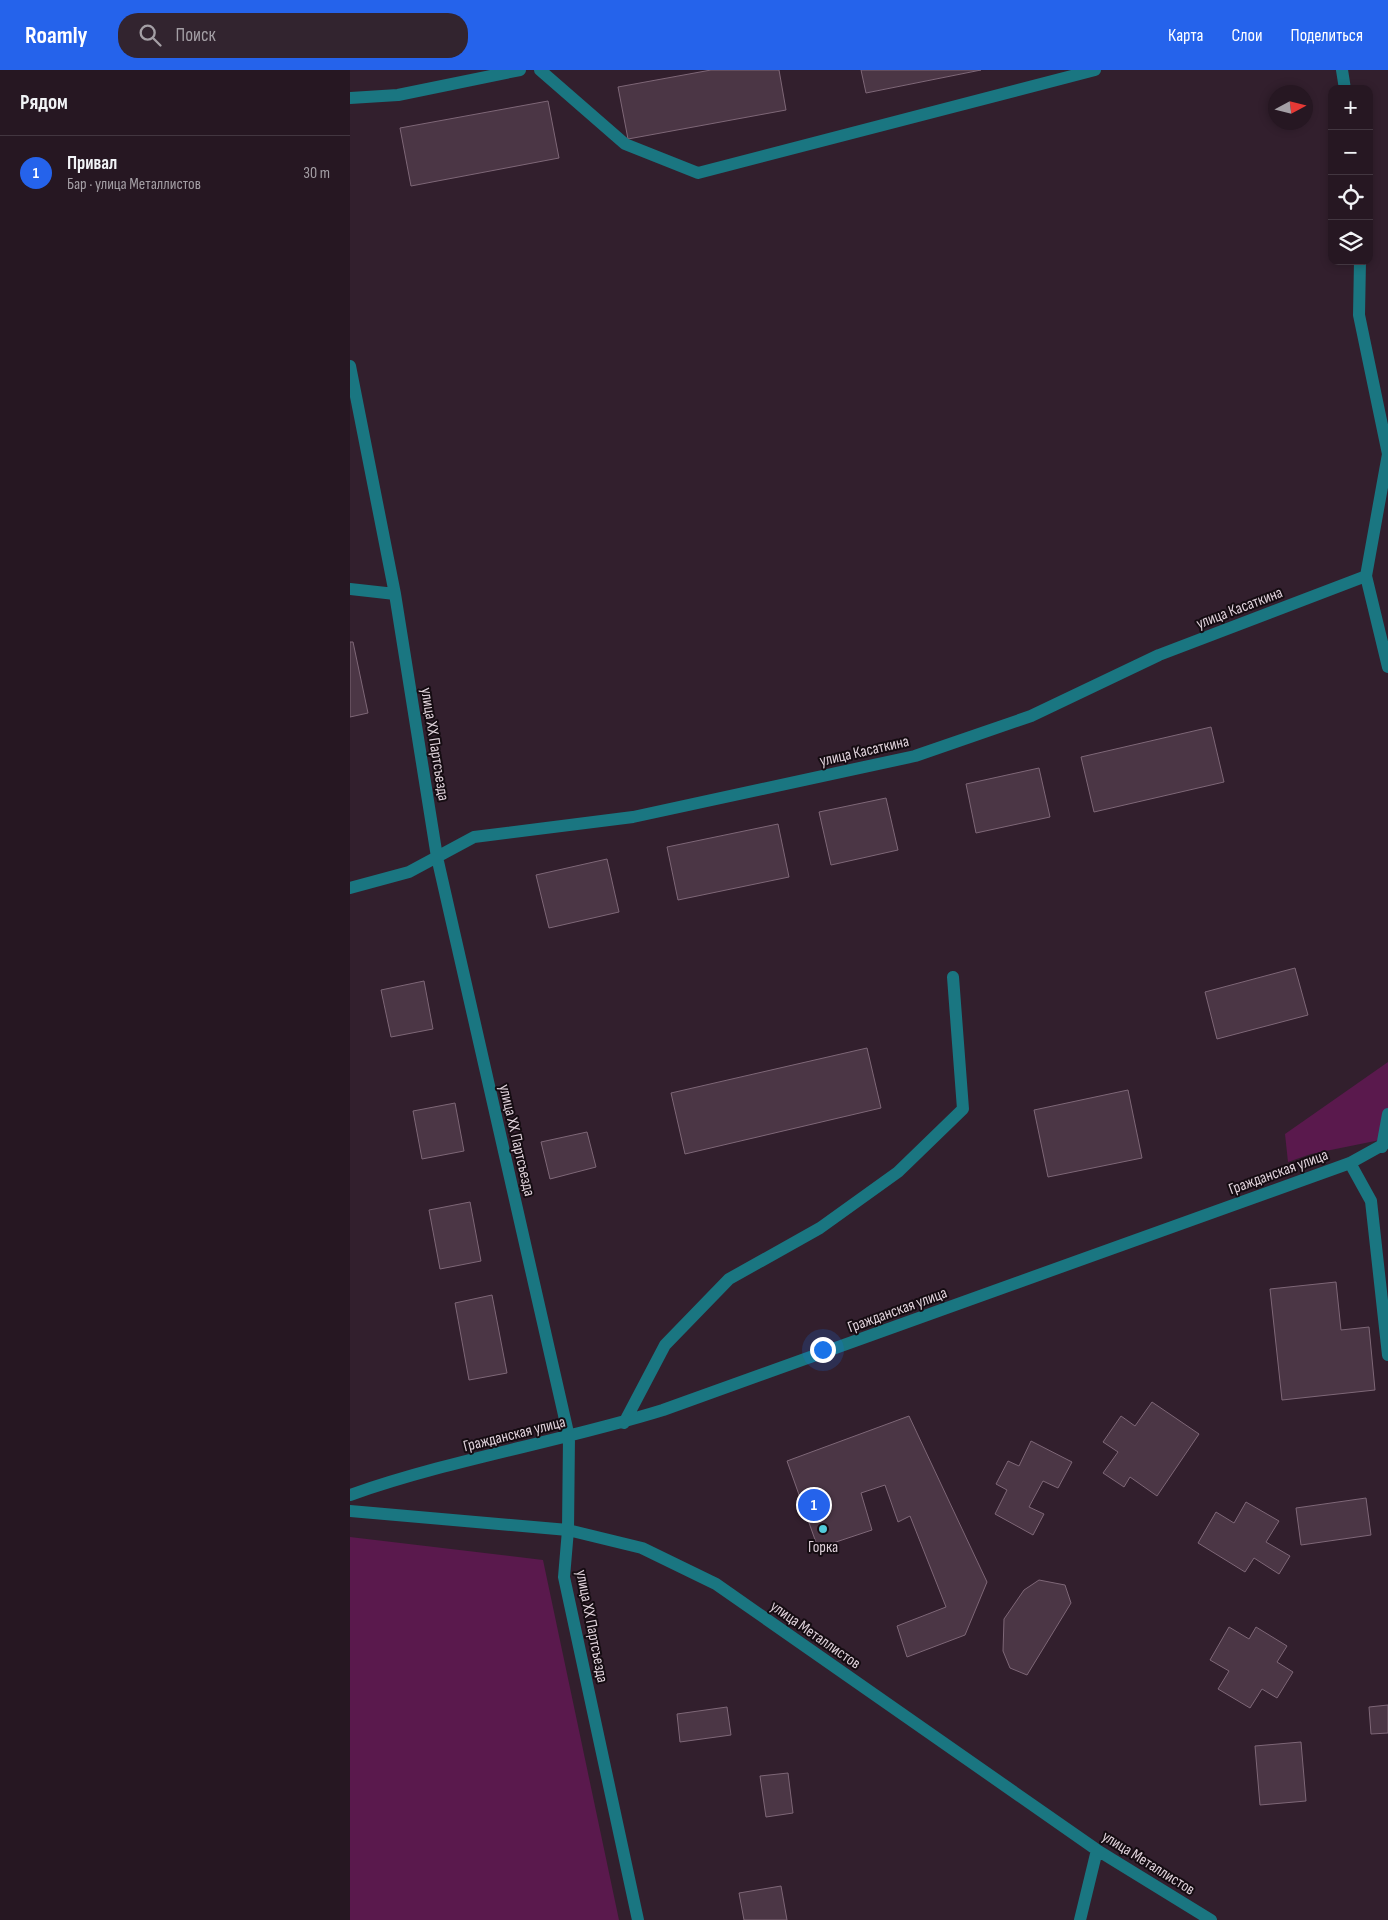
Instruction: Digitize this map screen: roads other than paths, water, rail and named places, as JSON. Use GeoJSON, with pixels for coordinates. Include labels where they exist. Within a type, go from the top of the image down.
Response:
{"type":"FeatureCollection","features":[{"type":"Feature","properties":{"kind":"street"},"geometry":{"type":"LineString","coordinates":[[350,98],[398,96],[520,70]]}},
{"type":"Feature","properties":{"kind":"street"},"geometry":{"type":"LineString","coordinates":[[540,70],[624,144],[698,172],[1095,70]]}},
{"type":"Feature","properties":{"kind":"street"},"geometry":{"type":"LineString","coordinates":[[1342,70],[1344,85]]}},
{"type":"Feature","properties":{"kind":"street"},"geometry":{"type":"LineString","coordinates":[[1360,265],[1359,315],[1388,454],[1366,576],[1388,667]]}},
{"type":"Feature","properties":{"kind":"street","name":"улица XX Партсъезда"},"geometry":{"type":"LineString","coordinates":[[350,366],[395,594],[437,857],[569,1437],[568,1530],[564,1577],[638,1920]]}},
{"type":"Feature","properties":{"kind":"street","name":"улица Касаткина"},"geometry":{"type":"LineString","coordinates":[[350,888],[409,872],[474,837],[634,817],[915,756],[1031,716],[1160,655],[1366,576]]}},
{"type":"Feature","properties":{"kind":"street"},"geometry":{"type":"LineString","coordinates":[[350,589],[395,594]]}},
{"type":"Feature","properties":{"kind":"street"},"geometry":{"type":"LineString","coordinates":[[624,1423],[665,1345],[729,1279],[820,1228],[898,1172],[963,1108],[953,977]]}},
{"type":"Feature","properties":{"kind":"street"},"geometry":{"type":"LineString","coordinates":[[1385,1144],[1388,1114]]}},
{"type":"Feature","properties":{"kind":"street","name":"Гражданская улица"},"geometry":{"type":"LineString","coordinates":[[350,1495],[398,1478],[624,1423],[664,1410],[1350,1163],[1385,1144]]}},
{"type":"Feature","properties":{"kind":"street"},"geometry":{"type":"LineString","coordinates":[[1350,1163],[1371,1201],[1388,1355]]}},
{"type":"Feature","properties":{"kind":"street","name":"улица Металлистов"},"geometry":{"type":"LineString","coordinates":[[350,1511],[568,1530],[642,1548],[716,1584],[1097,1850],[1211,1920]]}},
{"type":"Feature","properties":{"kind":"street"},"geometry":{"type":"LineString","coordinates":[[1080,1920],[1097,1850]]}},
{"type":"Feature","properties":{"kind":"place","name":"Привал"},"geometry":{"type":"Point","coordinates":[814,1505]}},
{"type":"Feature","properties":{"kind":"place","name":"Горка"},"geometry":{"type":"Point","coordinates":[823,1529]}}]}
